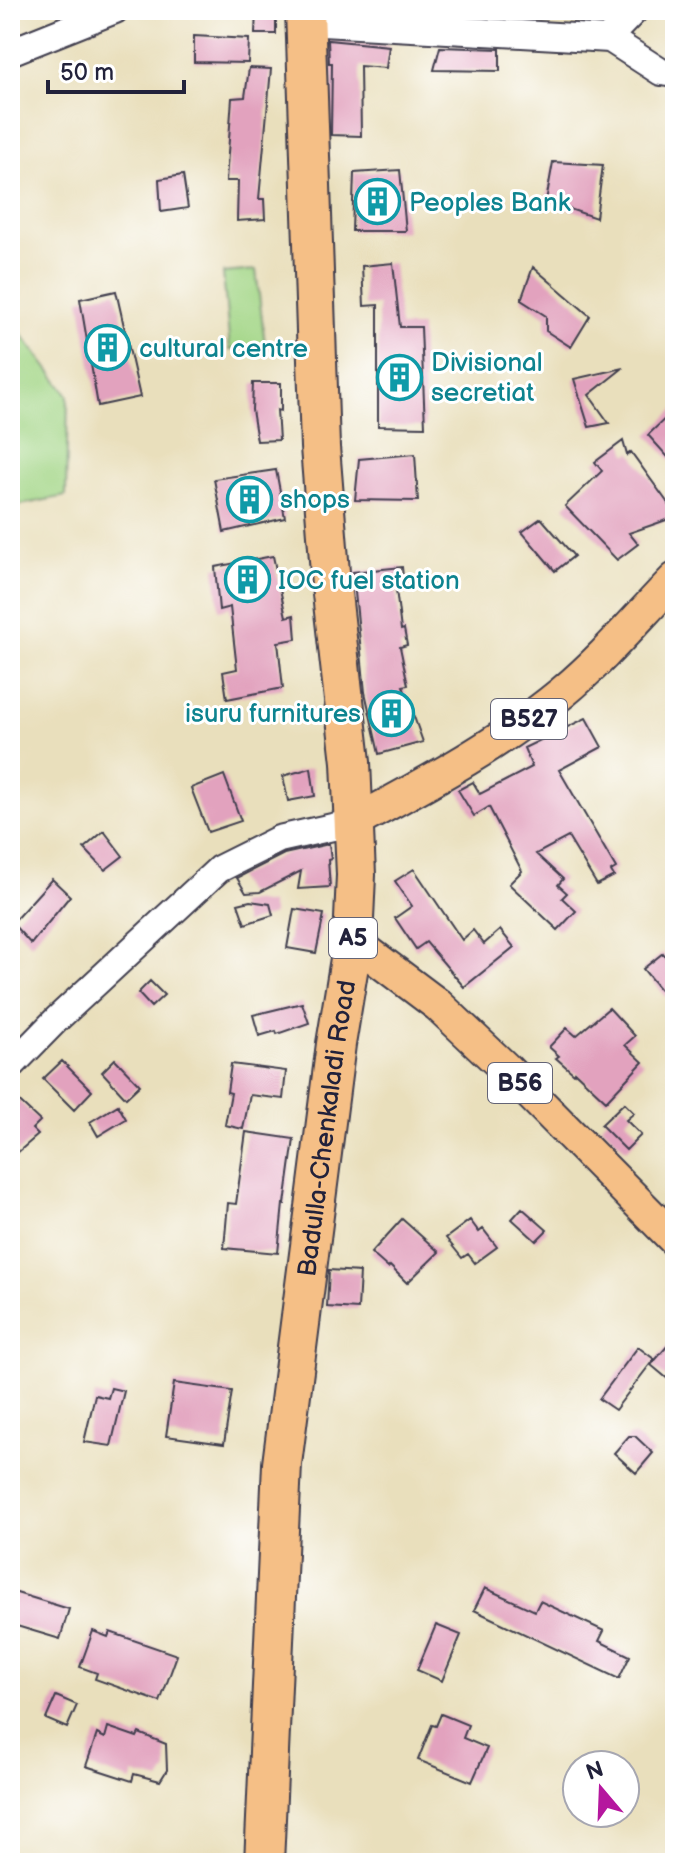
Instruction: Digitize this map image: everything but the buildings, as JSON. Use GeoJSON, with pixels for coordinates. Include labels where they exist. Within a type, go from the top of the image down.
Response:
{"type":"FeatureCollection","features":[{"type":"Feature","properties":{"kind":"highway","name":"Badulla-Chenkaladi Road"},"geometry":{"type":"LineString","coordinates":[[264,1863],[282,1464],[336,1044],[353,941],[355,822],[320,447],[305,16]]}},
{"type":"Feature","properties":{"kind":"main road","name":"B527"},"geometry":{"type":"LineString","coordinates":[[355,822],[441,776],[530,717],[597,661],[675,579]]}},
{"type":"Feature","properties":{"kind":"main road","name":"B56"},"geometry":{"type":"LineString","coordinates":[[353,941],[438,1005],[505,1068],[675,1240]]}},
{"type":"Feature","properties":{"kind":"street"},"geometry":{"type":"LineString","coordinates":[[10,52],[115,10]]}},
{"type":"Feature","properties":{"kind":"street"},"geometry":{"type":"LineString","coordinates":[[607,39],[635,10]]}},
{"type":"Feature","properties":{"kind":"street"},"geometry":{"type":"LineString","coordinates":[[305,16],[607,39],[661,72],[675,74]]}},
{"type":"Feature","properties":{"kind":"street"},"geometry":{"type":"LineString","coordinates":[[10,1067],[57,1019],[219,869],[279,839],[355,822]]}},
{"type":"Feature","properties":{"kind":"green space"},"geometry":{"type":"Polygon","coordinates":[[[256,270],[265,344],[230,350],[223,273],[256,270]]]}},
{"type":"Feature","properties":{"kind":"green space"},"geometry":{"type":"Polygon","coordinates":[[[10,319],[68,395],[66,496],[10,507],[10,319]]]}},
{"type":"Feature","properties":{"kind":"place","name":"Peoples Bank"},"geometry":{"type":"Point","coordinates":[378,202]}},
{"type":"Feature","properties":{"kind":"place","name":"cultural centre"},"geometry":{"type":"Point","coordinates":[108,348]}},
{"type":"Feature","properties":{"kind":"place","name":"Divisional secretiat"},"geometry":{"type":"Point","coordinates":[400,377]}},
{"type":"Feature","properties":{"kind":"place","name":"shops"},"geometry":{"type":"Point","coordinates":[249,499]}},
{"type":"Feature","properties":{"kind":"place","name":"IOC fuel station"},"geometry":{"type":"Point","coordinates":[247,580]}},
{"type":"Feature","properties":{"kind":"place","name":"isuru furnitures"},"geometry":{"type":"Point","coordinates":[392,713]}}]}
